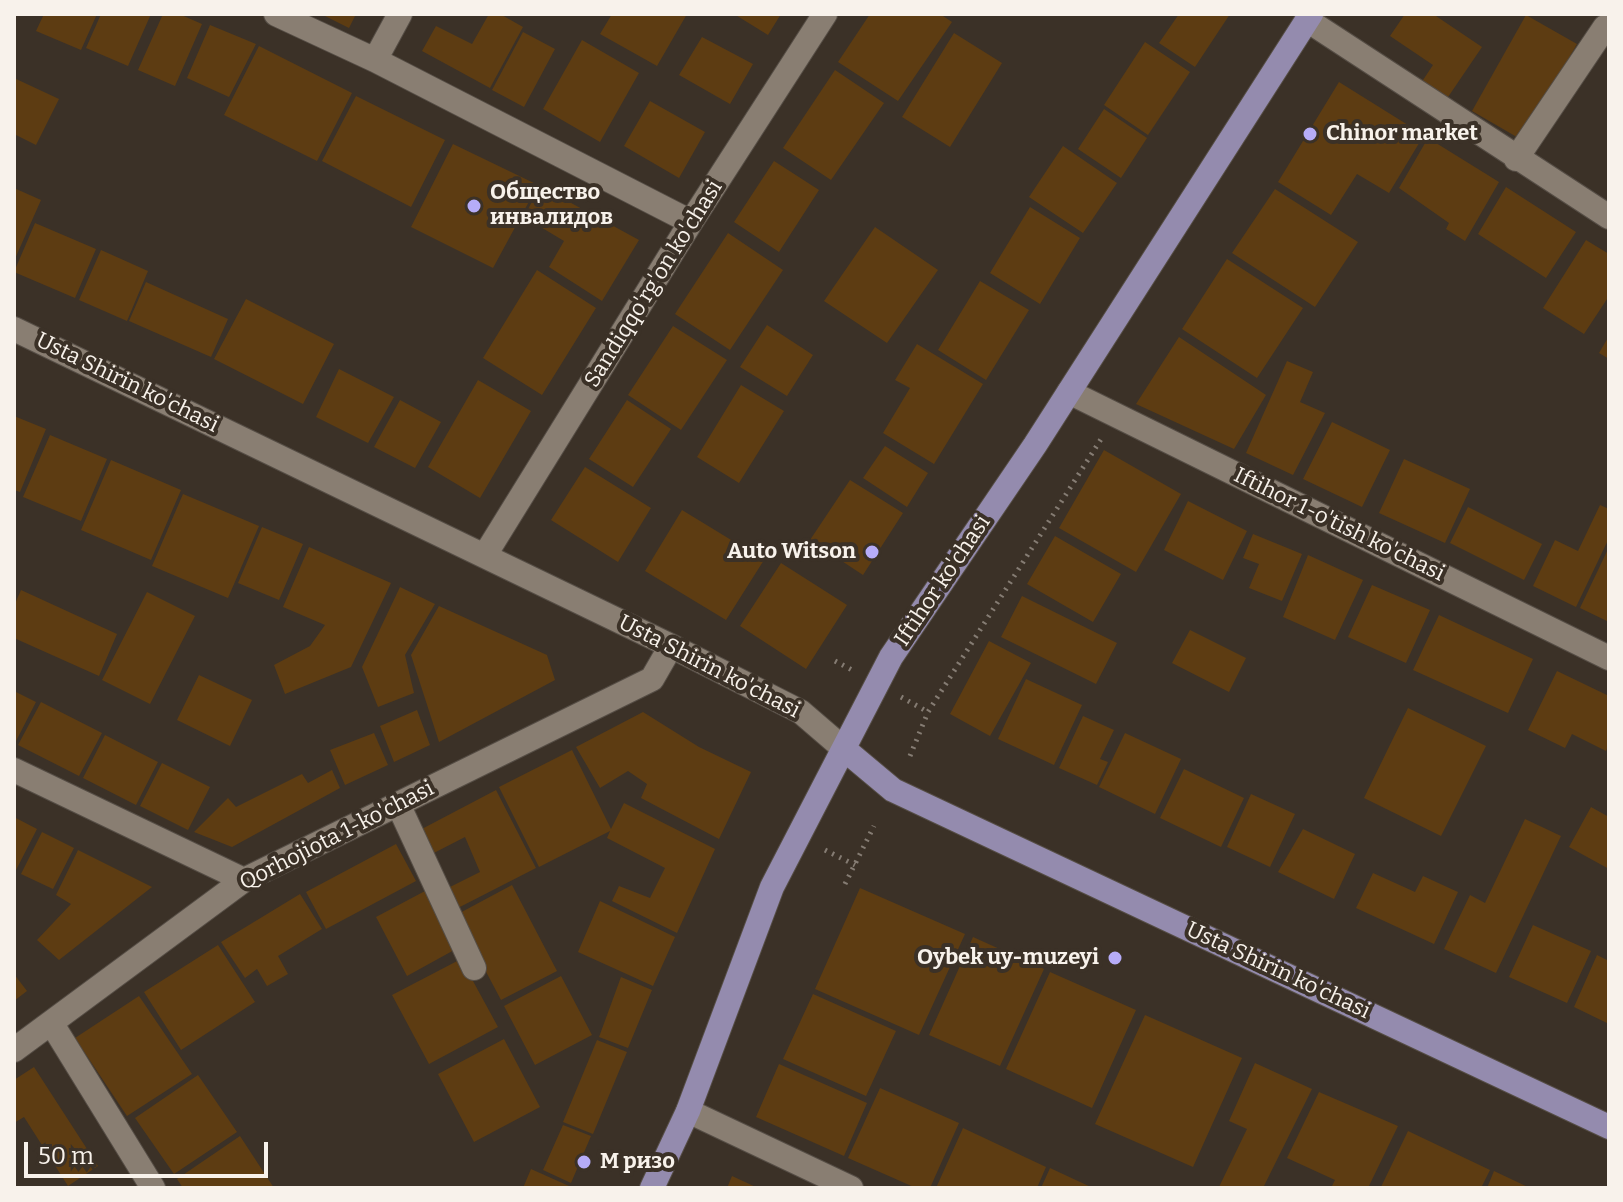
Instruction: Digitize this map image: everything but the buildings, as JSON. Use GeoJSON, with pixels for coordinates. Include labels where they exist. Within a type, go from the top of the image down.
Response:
{"type":"FeatureCollection","features":[{"type":"Feature","properties":{"kind":"main road","name":"Iftihor ko'chasi"},"geometry":{"type":"LineString","coordinates":[[652,1188],[688,1111],[772,887],[891,657],[1069,392],[1309,17]]}},
{"type":"Feature","properties":{"kind":"main road","name":"Usta Shirin ko'chasi"},"geometry":{"type":"LineString","coordinates":[[844,749],[893,790],[1609,1127]]}},
{"type":"Feature","properties":{"kind":"street"},"geometry":{"type":"LineString","coordinates":[[276,14],[375,60],[691,222]]}},
{"type":"Feature","properties":{"kind":"street"},"geometry":{"type":"LineString","coordinates":[[375,60],[400,14]]}},
{"type":"Feature","properties":{"kind":"street","name":"Sandiqqo'rg'on ko'chasi"},"geometry":{"type":"LineString","coordinates":[[485,555],[691,222],[825,14]]}},
{"type":"Feature","properties":{"kind":"street"},"geometry":{"type":"LineString","coordinates":[[1309,17],[1516,159],[1609,217]]}},
{"type":"Feature","properties":{"kind":"street"},"geometry":{"type":"LineString","coordinates":[[1516,159],[1605,27]]}},
{"type":"Feature","properties":{"kind":"street","name":"Usta Shirin ko'chasi"},"geometry":{"type":"LineString","coordinates":[[14,329],[671,646],[801,712],[844,749]]}},
{"type":"Feature","properties":{"kind":"street","name":"Iftihor 1-o'tish ko'chasi"},"geometry":{"type":"LineString","coordinates":[[1069,392],[1609,658]]}},
{"type":"Feature","properties":{"kind":"street","name":"Qorhojiota 1-ko'chasi"},"geometry":{"type":"LineString","coordinates":[[14,1050],[244,880],[652,679],[671,646]]}},
{"type":"Feature","properties":{"kind":"street"},"geometry":{"type":"LineString","coordinates":[[14,770],[244,880]]}},
{"type":"Feature","properties":{"kind":"street"},"geometry":{"type":"LineString","coordinates":[[398,804],[474,968]]}},
{"type":"Feature","properties":{"kind":"street"},"geometry":{"type":"LineString","coordinates":[[52,1024],[153,1188]]}},
{"type":"Feature","properties":{"kind":"street"},"geometry":{"type":"LineString","coordinates":[[688,1111],[851,1188]]}},
{"type":"Feature","properties":{"kind":"path"},"geometry":{"type":"LineString","coordinates":[[910,756],[928,712],[1116,415]]}},
{"type":"Feature","properties":{"kind":"path"},"geometry":{"type":"LineString","coordinates":[[908,701],[928,712]]}},
{"type":"Feature","properties":{"kind":"path"},"geometry":{"type":"LineString","coordinates":[[845,884],[874,826]]}},
{"type":"Feature","properties":{"kind":"path"},"geometry":{"type":"LineString","coordinates":[[825,850],[855,865]]}},
{"type":"Feature","properties":{"kind":"place","name":"Chinor market"},"geometry":{"type":"Point","coordinates":[1310,134]}},
{"type":"Feature","properties":{"kind":"place","name":"Общество инвалидов"},"geometry":{"type":"Point","coordinates":[474,206]}},
{"type":"Feature","properties":{"kind":"place","name":"Auto Witson"},"geometry":{"type":"Point","coordinates":[872,552]}},
{"type":"Feature","properties":{"kind":"place","name":"Oybek uy-muzeyi"},"geometry":{"type":"Point","coordinates":[1115,958]}},
{"type":"Feature","properties":{"kind":"place","name":"М ризо"},"geometry":{"type":"Point","coordinates":[584,1162]}}]}
